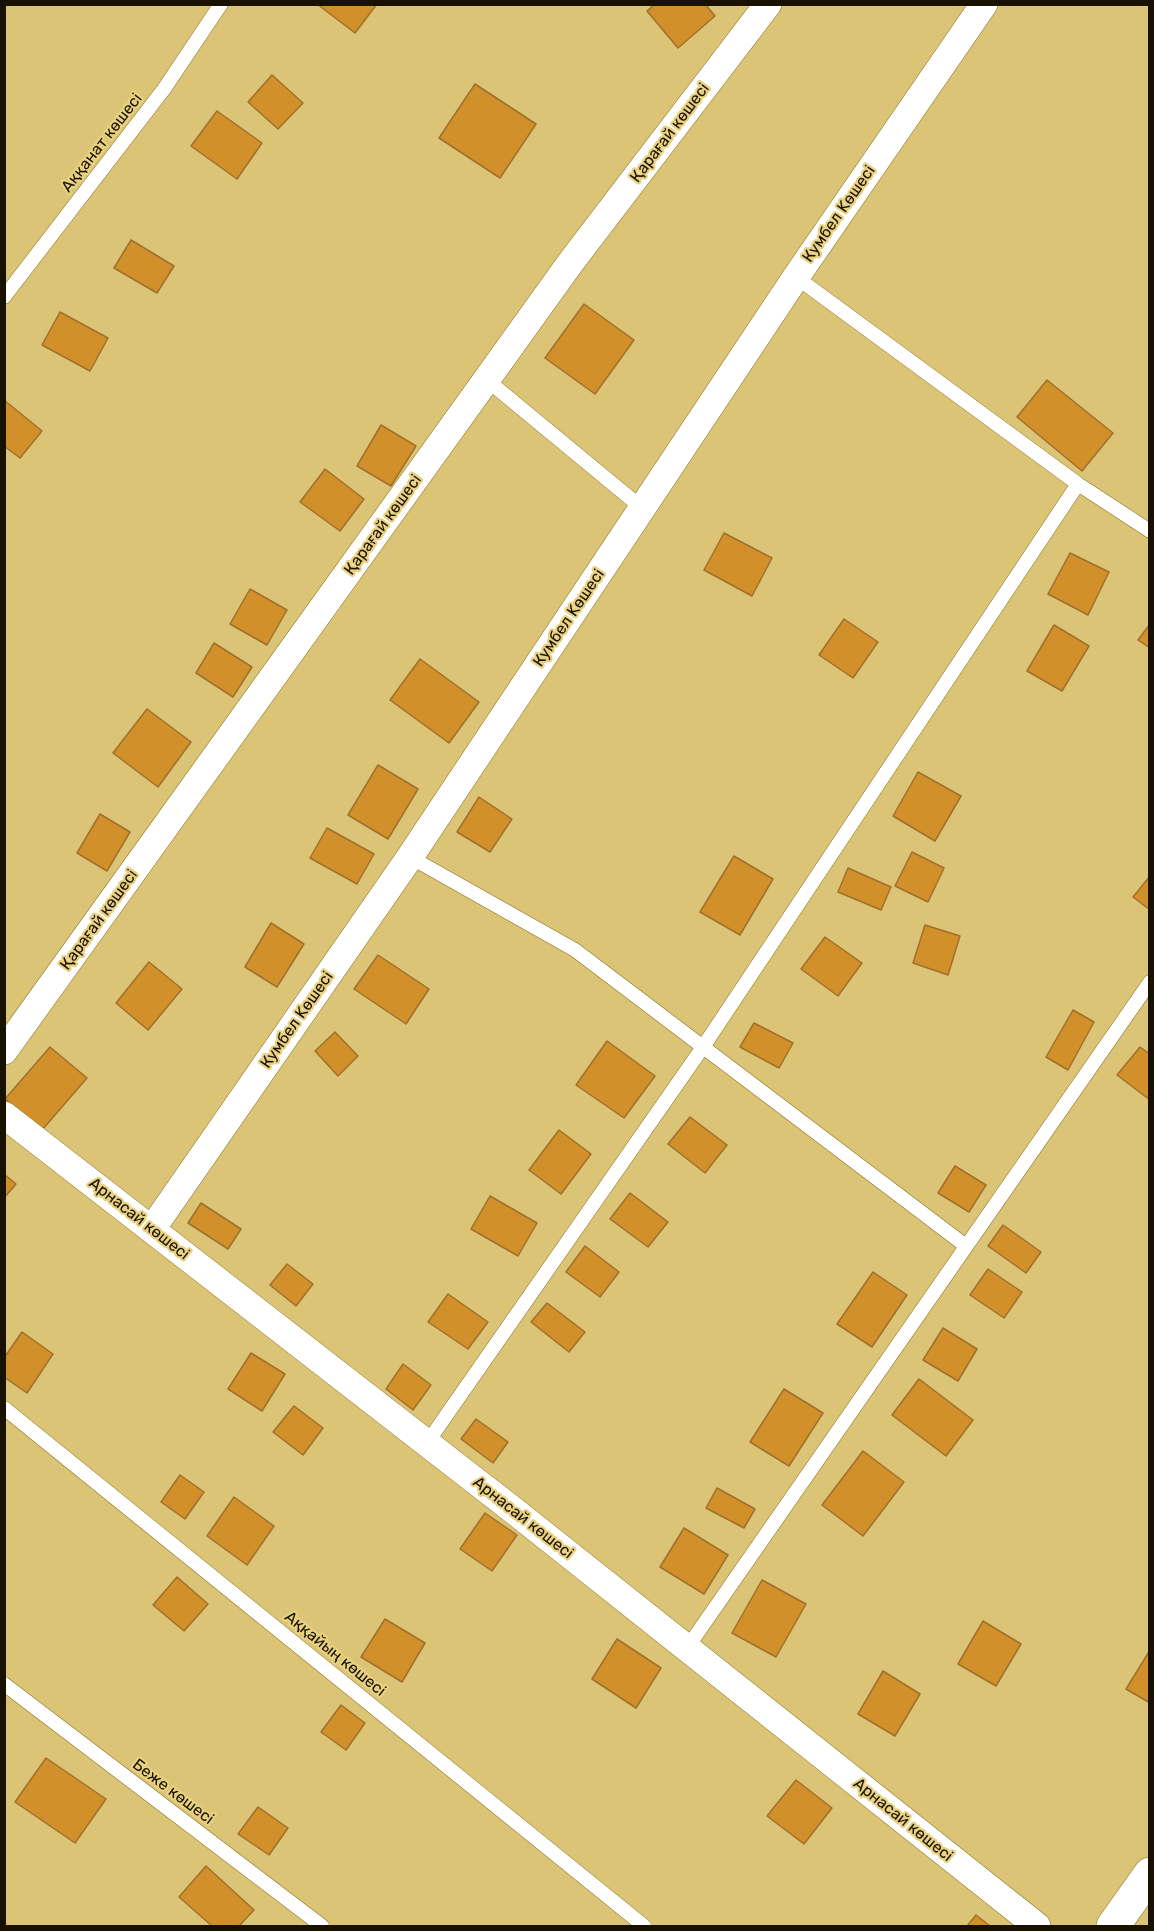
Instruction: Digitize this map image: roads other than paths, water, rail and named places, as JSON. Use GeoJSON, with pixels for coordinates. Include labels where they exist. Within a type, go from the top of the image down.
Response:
{"type":"FeatureCollection","features":[{"type":"Feature","properties":{"kind":"street","name":"Кумбел Kөшесі"},"geometry":{"type":"LineString","coordinates":[[152,1229],[410,857],[796,277],[984,4]]}},
{"type":"Feature","properties":{"kind":"street","name":"Қарағай көшесі"},"geometry":{"type":"LineString","coordinates":[[4,1051],[571,262],[761,7]]}},
{"type":"Feature","properties":{"kind":"street","name":"Арнасай көшесі"},"geometry":{"type":"LineString","coordinates":[[4,1115],[428,1443],[1037,1926]]}},
{"type":"Feature","properties":{"kind":"street"},"geometry":{"type":"LineString","coordinates":[[1113,1926],[1149,1874]]}},
{"type":"Feature","properties":{"kind":"lane","name":"Аққанат көшесі"},"geometry":{"type":"LineString","coordinates":[[4,297],[164,89],[221,4]]}},
{"type":"Feature","properties":{"kind":"lane"},"geometry":{"type":"LineString","coordinates":[[796,277],[1078,484],[1149,531]]}},
{"type":"Feature","properties":{"kind":"lane"},"geometry":{"type":"LineString","coordinates":[[487,380],[642,508]]}},
{"type":"Feature","properties":{"kind":"lane"},"geometry":{"type":"LineString","coordinates":[[428,1443],[703,1047],[1078,484]]}},
{"type":"Feature","properties":{"kind":"lane"},"geometry":{"type":"LineString","coordinates":[[410,857],[575,950],[966,1246]]}},
{"type":"Feature","properties":{"kind":"lane"},"geometry":{"type":"LineString","coordinates":[[687,1648],[1149,982]]}},
{"type":"Feature","properties":{"kind":"lane","name":"Аққайың көшесі"},"geometry":{"type":"LineString","coordinates":[[4,1408],[644,1926]]}},
{"type":"Feature","properties":{"kind":"lane","name":"Беже көшесі"},"geometry":{"type":"LineString","coordinates":[[4,1684],[322,1926]]}}]}
